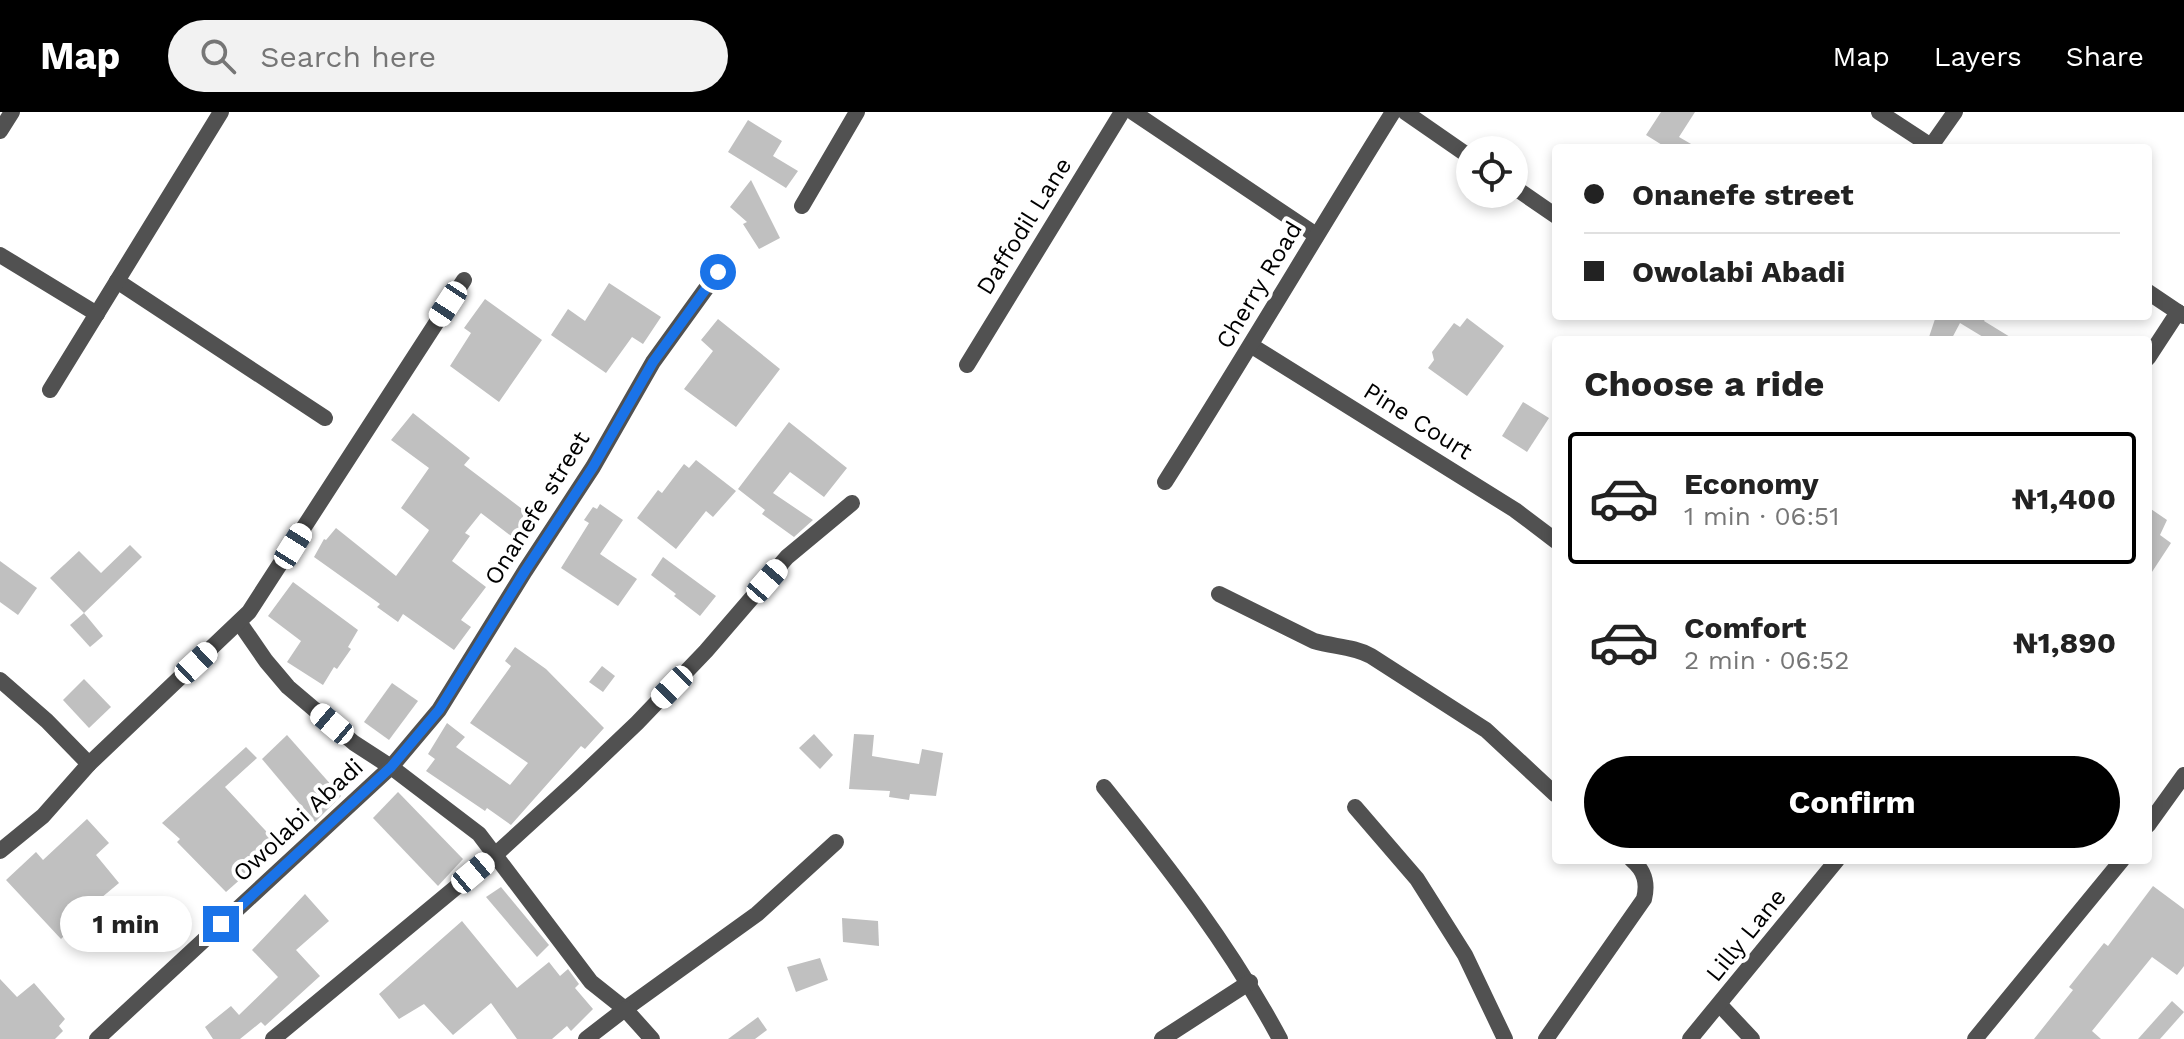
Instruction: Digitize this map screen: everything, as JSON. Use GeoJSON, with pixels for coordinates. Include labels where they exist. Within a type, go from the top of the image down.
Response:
{"type":"FeatureCollection","features":[{"type":"Feature","properties":{"kind":"street"},"geometry":{"type":"LineString","coordinates":[[0,131],[12,112]]}},
{"type":"Feature","properties":{"kind":"street"},"geometry":{"type":"LineString","coordinates":[[50,390],[221,112]]}},
{"type":"Feature","properties":{"kind":"street"},"geometry":{"type":"LineString","coordinates":[[802,206],[857,112]]}},
{"type":"Feature","properties":{"kind":"street","name":"Daffodil Lane"},"geometry":{"type":"LineString","coordinates":[[967,365],[1122,112]]}},
{"type":"Feature","properties":{"kind":"street"},"geometry":{"type":"LineString","coordinates":[[1133,112],[1316,235]]}},
{"type":"Feature","properties":{"kind":"street","name":"Cherry Road"},"geometry":{"type":"LineString","coordinates":[[1165,482],[1252,346],[1316,235],[1393,112]]}},
{"type":"Feature","properties":{"kind":"street"},"geometry":{"type":"LineString","coordinates":[[1405,112],[1456,147]]}},
{"type":"Feature","properties":{"kind":"street"},"geometry":{"type":"LineString","coordinates":[[1879,112],[1928,144]]}},
{"type":"Feature","properties":{"kind":"street"},"geometry":{"type":"LineString","coordinates":[[1935,144],[1955,112]]}},
{"type":"Feature","properties":{"kind":"street"},"geometry":{"type":"LineString","coordinates":[[1528,197],[1552,213]]}},
{"type":"Feature","properties":{"kind":"street"},"geometry":{"type":"LineString","coordinates":[[0,255],[97,314]]}},
{"type":"Feature","properties":{"kind":"street","name":"Onanefe street"},"geometry":{"type":"LineString","coordinates":[[391,767],[439,710],[593,467],[653,362],[718,272]]}},
{"type":"Feature","properties":{"kind":"street"},"geometry":{"type":"LineString","coordinates":[[0,851],[43,816],[89,764],[239,622],[265,590],[464,280]]}},
{"type":"Feature","properties":{"kind":"street"},"geometry":{"type":"LineString","coordinates":[[117,281],[325,418]]}},
{"type":"Feature","properties":{"kind":"street"},"geometry":{"type":"LineString","coordinates":[[2152,295],[2181,314],[2152,353]]}},
{"type":"Feature","properties":{"kind":"street","name":"Pine Court"},"geometry":{"type":"LineString","coordinates":[[1252,346],[1515,510],[1552,538]]}},
{"type":"Feature","properties":{"kind":"street"},"geometry":{"type":"LineString","coordinates":[[273,1039],[495,855],[637,723],[706,651],[787,557],[852,503]]}},
{"type":"Feature","properties":{"kind":"street"},"geometry":{"type":"LineString","coordinates":[[1219,594],[1314,641],[1356,648],[1371,656],[1486,730],[1552,791]]}},
{"type":"Feature","properties":{"kind":"street"},"geometry":{"type":"LineString","coordinates":[[239,622],[288,687],[354,743],[479,834],[591,982],[625,1009],[652,1039]]}},
{"type":"Feature","properties":{"kind":"street"},"geometry":{"type":"LineString","coordinates":[[0,680],[47,721],[89,764]]}},
{"type":"Feature","properties":{"kind":"street","name":"Owolabi Abadi"},"geometry":{"type":"LineString","coordinates":[[97,1039],[391,767]]}},
{"type":"Feature","properties":{"kind":"street"},"geometry":{"type":"LineString","coordinates":[[2152,819],[2184,775]]}},
{"type":"Feature","properties":{"kind":"street"},"geometry":{"type":"LineString","coordinates":[[1104,787],[1190,894],[1250,982],[1280,1039]]}},
{"type":"Feature","properties":{"kind":"street"},"geometry":{"type":"LineString","coordinates":[[1355,807],[1417,879],[1465,955],[1505,1039]]}},
{"type":"Feature","properties":{"kind":"street"},"geometry":{"type":"LineString","coordinates":[[586,1039],[757,914],[836,842]]}},
{"type":"Feature","properties":{"kind":"street"},"geometry":{"type":"LineString","coordinates":[[1546,1039],[1644,899],[1647,888],[1645,877],[1636,864]]}},
{"type":"Feature","properties":{"kind":"street","name":"Lilly Lane"},"geometry":{"type":"LineString","coordinates":[[1690,1039],[1834,864]]}},
{"type":"Feature","properties":{"kind":"street"},"geometry":{"type":"LineString","coordinates":[[1975,1039],[2119,864]]}},
{"type":"Feature","properties":{"kind":"street"},"geometry":{"type":"LineString","coordinates":[[1162,1039],[1250,982]]}},
{"type":"Feature","properties":{"kind":"street"},"geometry":{"type":"LineString","coordinates":[[1720,1005],[1752,1039]]}},
{"type":"Feature","properties":{"kind":"building"},"geometry":{"type":"Polygon","coordinates":[[[1661,112],[1695,112],[1679,137],[1691,144],[1661,144],[1646,135],[1661,112]]]}},
{"type":"Feature","properties":{"kind":"building"},"geometry":{"type":"Polygon","coordinates":[[[748,120],[782,141],[773,156],[798,171],[786,188],[728,152],[748,120]]]}},
{"type":"Feature","properties":{"kind":"building"},"geometry":{"type":"Polygon","coordinates":[[[751,180],[780,238],[759,249],[743,224],[747,222],[730,207],[751,180]]]}},
{"type":"Feature","properties":{"kind":"building"},"geometry":{"type":"Polygon","coordinates":[[[609,283],[661,317],[643,344],[632,337],[606,373],[551,335],[568,309],[585,321],[609,283]]]}},
{"type":"Feature","properties":{"kind":"building"},"geometry":{"type":"Polygon","coordinates":[[[485,299],[542,340],[499,402],[450,366],[471,333],[464,328],[485,299]]]}},
{"type":"Feature","properties":{"kind":"building"},"geometry":{"type":"Polygon","coordinates":[[[1467,318],[1504,346],[1467,396],[1428,368],[1434,360],[1432,352],[1454,323],[1460,327],[1467,318]]]}},
{"type":"Feature","properties":{"kind":"building"},"geometry":{"type":"Polygon","coordinates":[[[718,319],[780,369],[736,427],[684,389],[713,351],[701,340],[718,319]]]}},
{"type":"Feature","properties":{"kind":"building"},"geometry":{"type":"Polygon","coordinates":[[[1935,320],[1985,320],[2008,336],[1981,336],[1960,323],[1953,336],[1929,336],[1935,320]]]}},
{"type":"Feature","properties":{"kind":"building"},"geometry":{"type":"Polygon","coordinates":[[[1523,402],[1549,418],[1527,452],[1502,436],[1523,402]]]}},
{"type":"Feature","properties":{"kind":"building"},"geometry":{"type":"Polygon","coordinates":[[[413,413],[470,458],[464,465],[534,518],[519,542],[481,513],[465,533],[470,536],[452,561],[486,587],[461,620],[471,627],[454,650],[403,614],[398,622],[377,607],[380,604],[314,557],[324,539],[336,528],[396,576],[428,532],[401,508],[429,468],[391,440],[413,413]]]}},
{"type":"Feature","properties":{"kind":"building"},"geometry":{"type":"Polygon","coordinates":[[[789,422],[847,468],[824,497],[790,472],[773,493],[813,520],[794,537],[762,514],[765,510],[738,489],[789,422]]]}},
{"type":"Feature","properties":{"kind":"building"},"geometry":{"type":"Polygon","coordinates":[[[696,460],[736,491],[713,517],[706,511],[676,549],[637,518],[658,490],[662,493],[684,464],[689,468],[696,460]]]}},
{"type":"Feature","properties":{"kind":"building"},"geometry":{"type":"Polygon","coordinates":[[[600,504],[623,520],[600,554],[637,579],[618,606],[561,568],[589,523],[584,520],[593,507],[597,509],[600,504]]]}},
{"type":"Feature","properties":{"kind":"building"},"geometry":{"type":"Polygon","coordinates":[[[2152,510],[2167,520],[2160,535],[2171,543],[2152,572],[2152,510]]]}},
{"type":"Feature","properties":{"kind":"building"},"geometry":{"type":"Polygon","coordinates":[[[130,545],[142,557],[84,613],[50,578],[79,551],[101,573],[130,545]]]}},
{"type":"Feature","properties":{"kind":"building"},"geometry":{"type":"Polygon","coordinates":[[[663,557],[716,596],[700,616],[651,575],[663,557]]]}},
{"type":"Feature","properties":{"kind":"building"},"geometry":{"type":"Polygon","coordinates":[[[0,561],[37,588],[18,615],[0,602],[0,561]]]}},
{"type":"Feature","properties":{"kind":"building"},"geometry":{"type":"Polygon","coordinates":[[[293,582],[358,630],[348,647],[351,649],[323,685],[287,662],[301,641],[268,616],[293,582]]]}},
{"type":"Feature","properties":{"kind":"building"},"geometry":{"type":"Polygon","coordinates":[[[84,613],[103,636],[90,647],[70,625],[84,613]]]}},
{"type":"Feature","properties":{"kind":"building"},"geometry":{"type":"Polygon","coordinates":[[[515,647],[546,669],[604,728],[585,749],[581,746],[511,825],[426,771],[435,759],[428,754],[447,723],[465,737],[456,747],[510,785],[528,763],[470,723],[511,666],[505,661],[515,647]]]}},
{"type":"Feature","properties":{"kind":"building"},"geometry":{"type":"Polygon","coordinates":[[[602,666],[615,676],[603,692],[589,682],[602,666]]]}},
{"type":"Feature","properties":{"kind":"building"},"geometry":{"type":"Polygon","coordinates":[[[84,679],[111,707],[89,728],[63,700],[84,679]]]}},
{"type":"Feature","properties":{"kind":"building"},"geometry":{"type":"Polygon","coordinates":[[[392,683],[418,701],[389,740],[364,722],[392,683]]]}},
{"type":"Feature","properties":{"kind":"building"},"geometry":{"type":"Polygon","coordinates":[[[814,734],[833,755],[820,769],[799,748],[814,734]]]}},
{"type":"Feature","properties":{"kind":"building"},"geometry":{"type":"Polygon","coordinates":[[[854,734],[874,735],[872,756],[919,764],[922,749],[943,753],[936,796],[910,794],[909,800],[889,797],[890,791],[849,789],[854,734]]]}},
{"type":"Feature","properties":{"kind":"building"},"geometry":{"type":"Polygon","coordinates":[[[287,735],[341,796],[315,822],[262,759],[287,735]]]}},
{"type":"Feature","properties":{"kind":"building"},"geometry":{"type":"Polygon","coordinates":[[[246,747],[257,758],[225,787],[279,845],[226,892],[162,823],[246,747]]]}},
{"type":"Feature","properties":{"kind":"building"},"geometry":{"type":"Polygon","coordinates":[[[398,792],[463,859],[438,886],[373,818],[398,792]]]}},
{"type":"Feature","properties":{"kind":"building"},"geometry":{"type":"Polygon","coordinates":[[[87,819],[109,843],[96,855],[119,883],[83,913],[85,915],[61,939],[6,880],[36,852],[43,860],[87,819]]]}},
{"type":"Feature","properties":{"kind":"building"},"geometry":{"type":"Polygon","coordinates":[[[2153,886],[2184,909],[2184,966],[2177,975],[2152,957],[2092,1031],[2101,1039],[2034,1039],[2073,990],[2069,987],[2104,943],[2108,946],[2153,886]]]}},
{"type":"Feature","properties":{"kind":"building"},"geometry":{"type":"Polygon","coordinates":[[[501,887],[549,945],[537,957],[486,897],[501,887]]]}},
{"type":"Feature","properties":{"kind":"building"},"geometry":{"type":"Polygon","coordinates":[[[305,894],[329,921],[296,950],[320,976],[265,1026],[261,1022],[240,1039],[213,1039],[205,1027],[231,1006],[239,1015],[278,977],[252,950],[305,894]]]}},
{"type":"Feature","properties":{"kind":"building"},"geometry":{"type":"Polygon","coordinates":[[[842,918],[878,921],[879,946],[843,942],[842,918]]]}},
{"type":"Feature","properties":{"kind":"building"},"geometry":{"type":"Polygon","coordinates":[[[462,921],[517,988],[549,962],[560,976],[568,969],[579,984],[575,988],[593,1009],[571,1031],[567,1026],[552,1039],[517,1039],[491,1003],[453,1035],[424,1004],[399,1019],[379,994],[462,921]]]}},
{"type":"Feature","properties":{"kind":"building"},"geometry":{"type":"Polygon","coordinates":[[[820,958],[828,980],[796,992],[787,967],[820,958]]]}},
{"type":"Feature","properties":{"kind":"building"},"geometry":{"type":"Polygon","coordinates":[[[0,979],[17,997],[34,983],[65,1019],[59,1026],[63,1031],[55,1039],[0,1039],[0,979]]]}},
{"type":"Feature","properties":{"kind":"building"},"geometry":{"type":"Polygon","coordinates":[[[2172,1001],[2184,1012],[2160,1039],[2138,1039],[2172,1001]]]}},
{"type":"Feature","properties":{"kind":"building"},"geometry":{"type":"Polygon","coordinates":[[[758,1017],[767,1030],[755,1039],[728,1039],[758,1017]]]}},
{"type":"Feature","properties":{"kind":"route"},"geometry":{"type":"LineString","coordinates":[[221,924],[391,767],[439,710],[593,467],[653,362],[718,272]]}}]}
